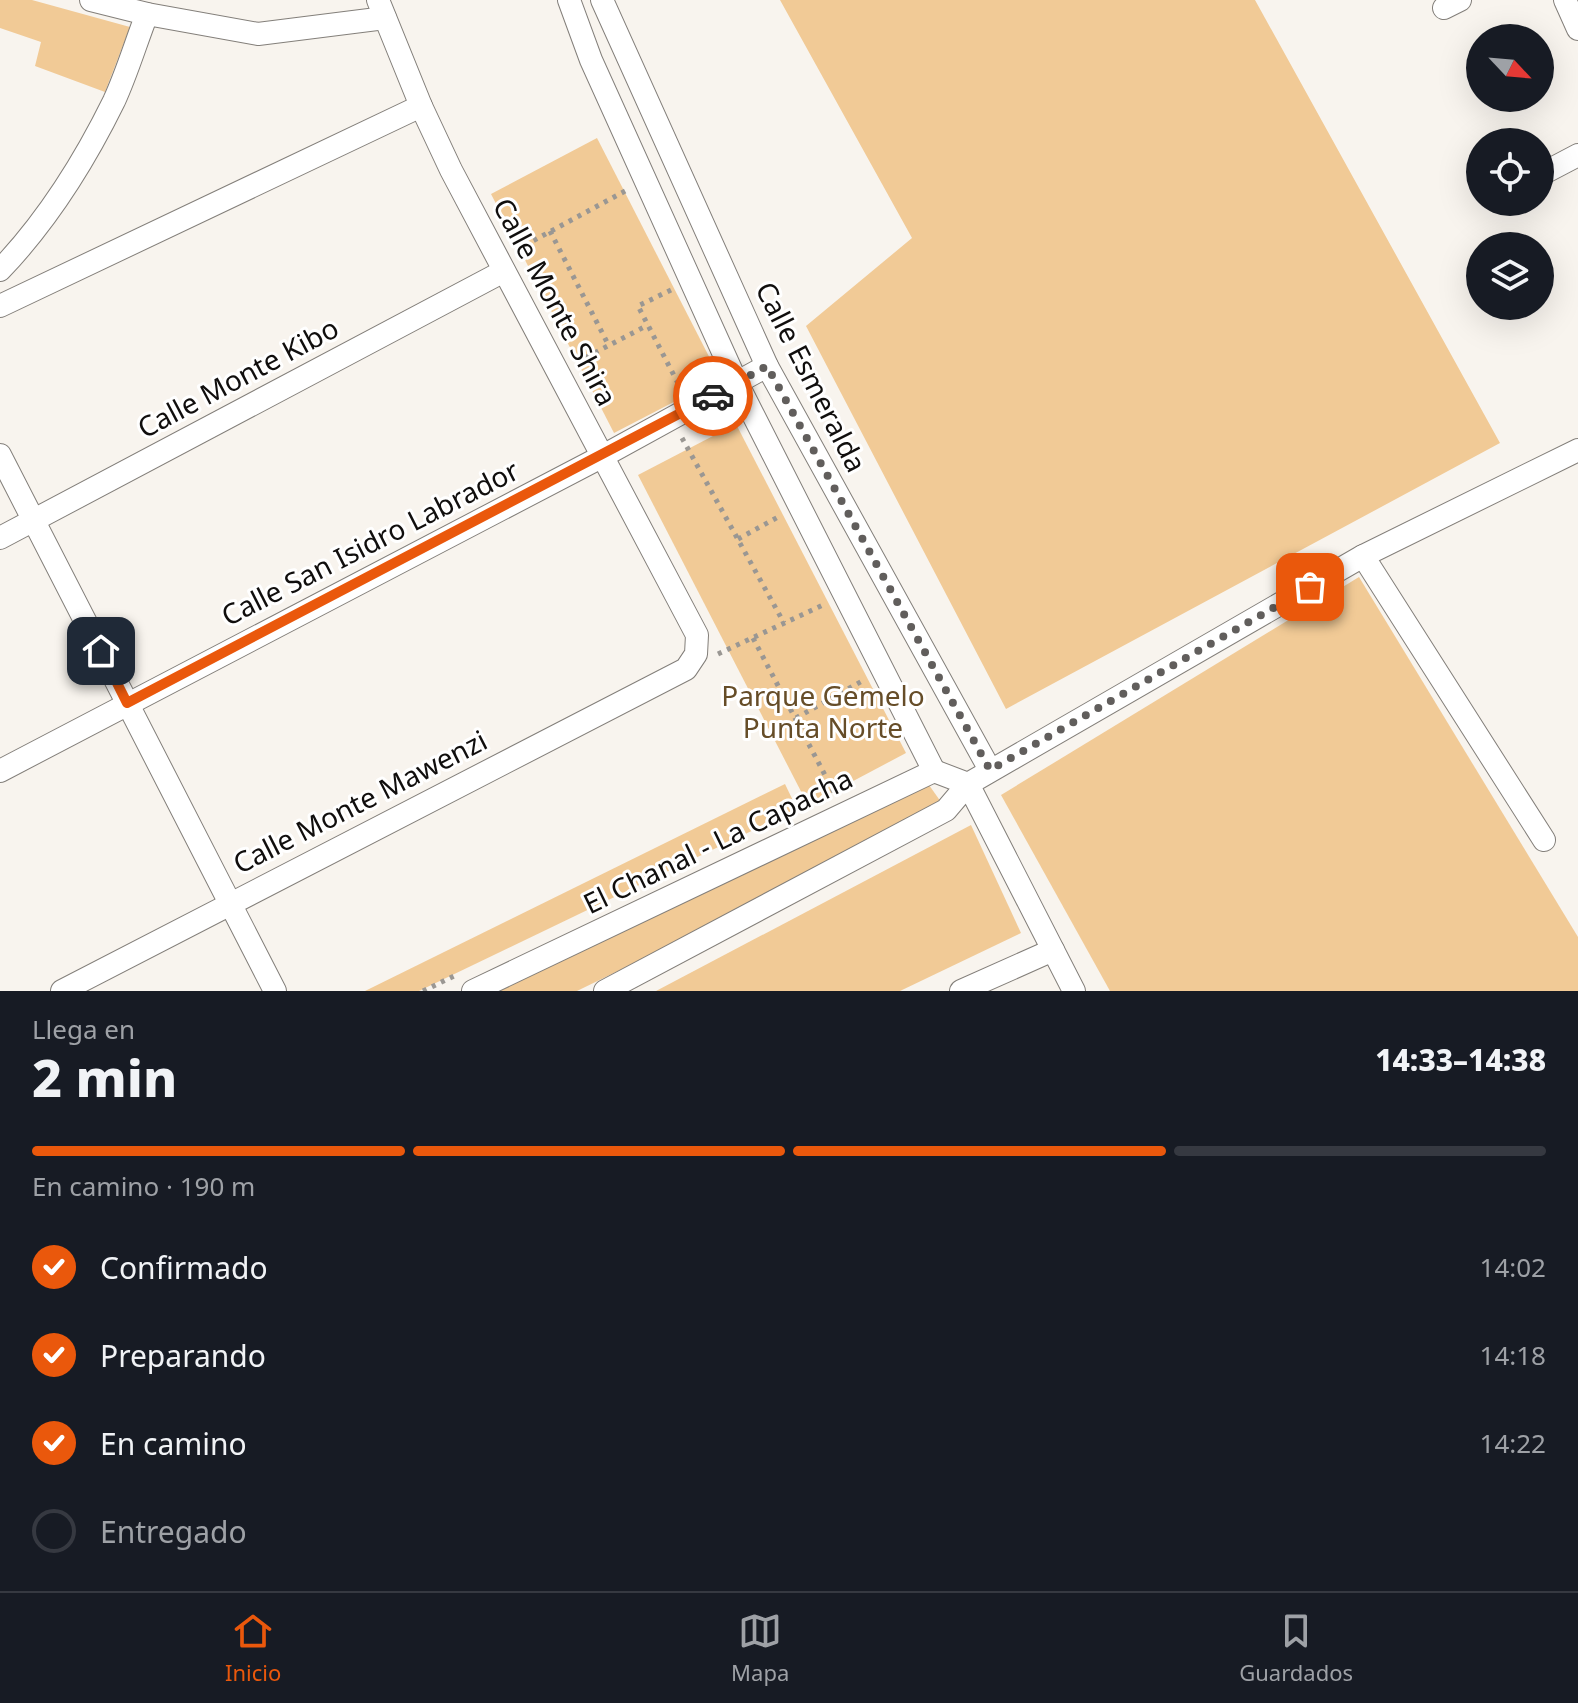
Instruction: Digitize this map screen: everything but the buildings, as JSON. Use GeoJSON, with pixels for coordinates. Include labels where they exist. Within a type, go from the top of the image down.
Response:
{"type":"FeatureCollection","features":[{"type":"Feature","properties":{"kind":"street"},"geometry":{"type":"LineString","coordinates":[[91,0],[147,14],[258,34],[382,9]]}},
{"type":"Feature","properties":{"kind":"street"},"geometry":{"type":"LineString","coordinates":[[569,0],[591,60],[737,383],[882,670],[934,771],[968,784],[1074,991]]}},
{"type":"Feature","properties":{"kind":"street","name":"Calle Esmeralda"},"geometry":{"type":"LineString","coordinates":[[602,0],[767,366],[990,770]]}},
{"type":"Feature","properties":{"kind":"street"},"geometry":{"type":"LineString","coordinates":[[1565,0],[1578,29]]}},
{"type":"Feature","properties":{"kind":"street","name":"Calle Monte Shira"},"geometry":{"type":"LineString","coordinates":[[382,9],[451,170],[697,635],[696,654],[686,669]]}},
{"type":"Feature","properties":{"kind":"street"},"geometry":{"type":"LineString","coordinates":[[0,270],[19,250],[70,181],[115,99],[147,14]]}},
{"type":"Feature","properties":{"kind":"street"},"geometry":{"type":"LineString","coordinates":[[0,306],[421,106]]}},
{"type":"Feature","properties":{"kind":"street"},"geometry":{"type":"LineString","coordinates":[[1554,168],[1578,155]]}},
{"type":"Feature","properties":{"kind":"street","name":"Calle Monte Kibo"},"geometry":{"type":"LineString","coordinates":[[0,538],[501,265]]}},
{"type":"Feature","properties":{"kind":"street","name":"Calle San Isidro Labrador"},"geometry":{"type":"LineString","coordinates":[[0,771],[603,456],[767,366]]}},
{"type":"Feature","properties":{"kind":"street"},"geometry":{"type":"LineString","coordinates":[[618,988],[946,810],[968,784],[990,770],[1363,556],[1578,450]]}},
{"type":"Feature","properties":{"kind":"street"},"geometry":{"type":"LineString","coordinates":[[0,455],[275,991]]}},
{"type":"Feature","properties":{"kind":"street"},"geometry":{"type":"LineString","coordinates":[[1363,556],[1544,840]]}},
{"type":"Feature","properties":{"kind":"street","name":"Calle Monte Mawenzi"},"geometry":{"type":"LineString","coordinates":[[62,991],[686,669]]}},
{"type":"Feature","properties":{"kind":"street","name":"El Chanal - La Capacha"},"geometry":{"type":"LineString","coordinates":[[473,991],[934,771]]}},
{"type":"Feature","properties":{"kind":"street"},"geometry":{"type":"LineString","coordinates":[[961,991],[1053,950]]}},
{"type":"Feature","properties":{"kind":"path"},"geometry":{"type":"LineString","coordinates":[[501,265],[550,231],[645,181]]}},
{"type":"Feature","properties":{"kind":"path"},"geometry":{"type":"LineString","coordinates":[[550,231],[609,346]]}},
{"type":"Feature","properties":{"kind":"path"},"geometry":{"type":"LineString","coordinates":[[690,280],[638,306],[691,408]]}},
{"type":"Feature","properties":{"kind":"path"},"geometry":{"type":"LineString","coordinates":[[558,372],[648,325]]}},
{"type":"Feature","properties":{"kind":"path"},"geometry":{"type":"LineString","coordinates":[[671,419],[784,623]]}},
{"type":"Feature","properties":{"kind":"path"},"geometry":{"type":"LineString","coordinates":[[738,539],[799,506]]}},
{"type":"Feature","properties":{"kind":"path"},"geometry":{"type":"LineString","coordinates":[[686,669],[844,595]]}},
{"type":"Feature","properties":{"kind":"path"},"geometry":{"type":"LineString","coordinates":[[753,638],[845,813]]}},
{"type":"Feature","properties":{"kind":"path"},"geometry":{"type":"LineString","coordinates":[[796,719],[882,670]]}},
{"type":"Feature","properties":{"kind":"green space"},"geometry":{"type":"Polygon","coordinates":[[[0,0],[32,0],[130,27],[105,92],[35,66],[41,42],[0,28],[0,0]]]}},
{"type":"Feature","properties":{"kind":"green space"},"geometry":{"type":"Polygon","coordinates":[[[780,0],[1255,0],[1500,443],[1006,709],[806,326],[912,238],[780,0]]]}},
{"type":"Feature","properties":{"kind":"green space"},"geometry":{"type":"Polygon","coordinates":[[[597,138],[720,378],[614,433],[491,194],[597,138]]]}},
{"type":"Feature","properties":{"kind":"green space","name":"Parque Gemelo Punta Norte"},"geometry":{"type":"Polygon","coordinates":[[[736,424],[906,753],[808,805],[638,475],[736,424]]]}},
{"type":"Feature","properties":{"kind":"green space"},"geometry":{"type":"Polygon","coordinates":[[[1359,577],[1578,937],[1578,991],[1110,991],[1001,795],[1359,577]]]}},
{"type":"Feature","properties":{"kind":"green space"},"geometry":{"type":"Polygon","coordinates":[[[785,784],[797,809],[419,991],[365,991],[785,784]]]}},
{"type":"Feature","properties":{"kind":"green space"},"geometry":{"type":"Polygon","coordinates":[[[929,785],[941,802],[753,905],[577,991],[494,991],[929,785]]]}},
{"type":"Feature","properties":{"kind":"green space"},"geometry":{"type":"Polygon","coordinates":[[[971,825],[1021,933],[900,991],[656,991],[971,825]]]}},
{"type":"Feature","properties":{"kind":"way so far"},"geometry":{"type":"LineString","coordinates":[[713,396],[767,366],[990,770],[1310,587]]}},
{"type":"Feature","properties":{"kind":"route"},"geometry":{"type":"LineString","coordinates":[[101,651],[127,703],[713,396]]}}]}
